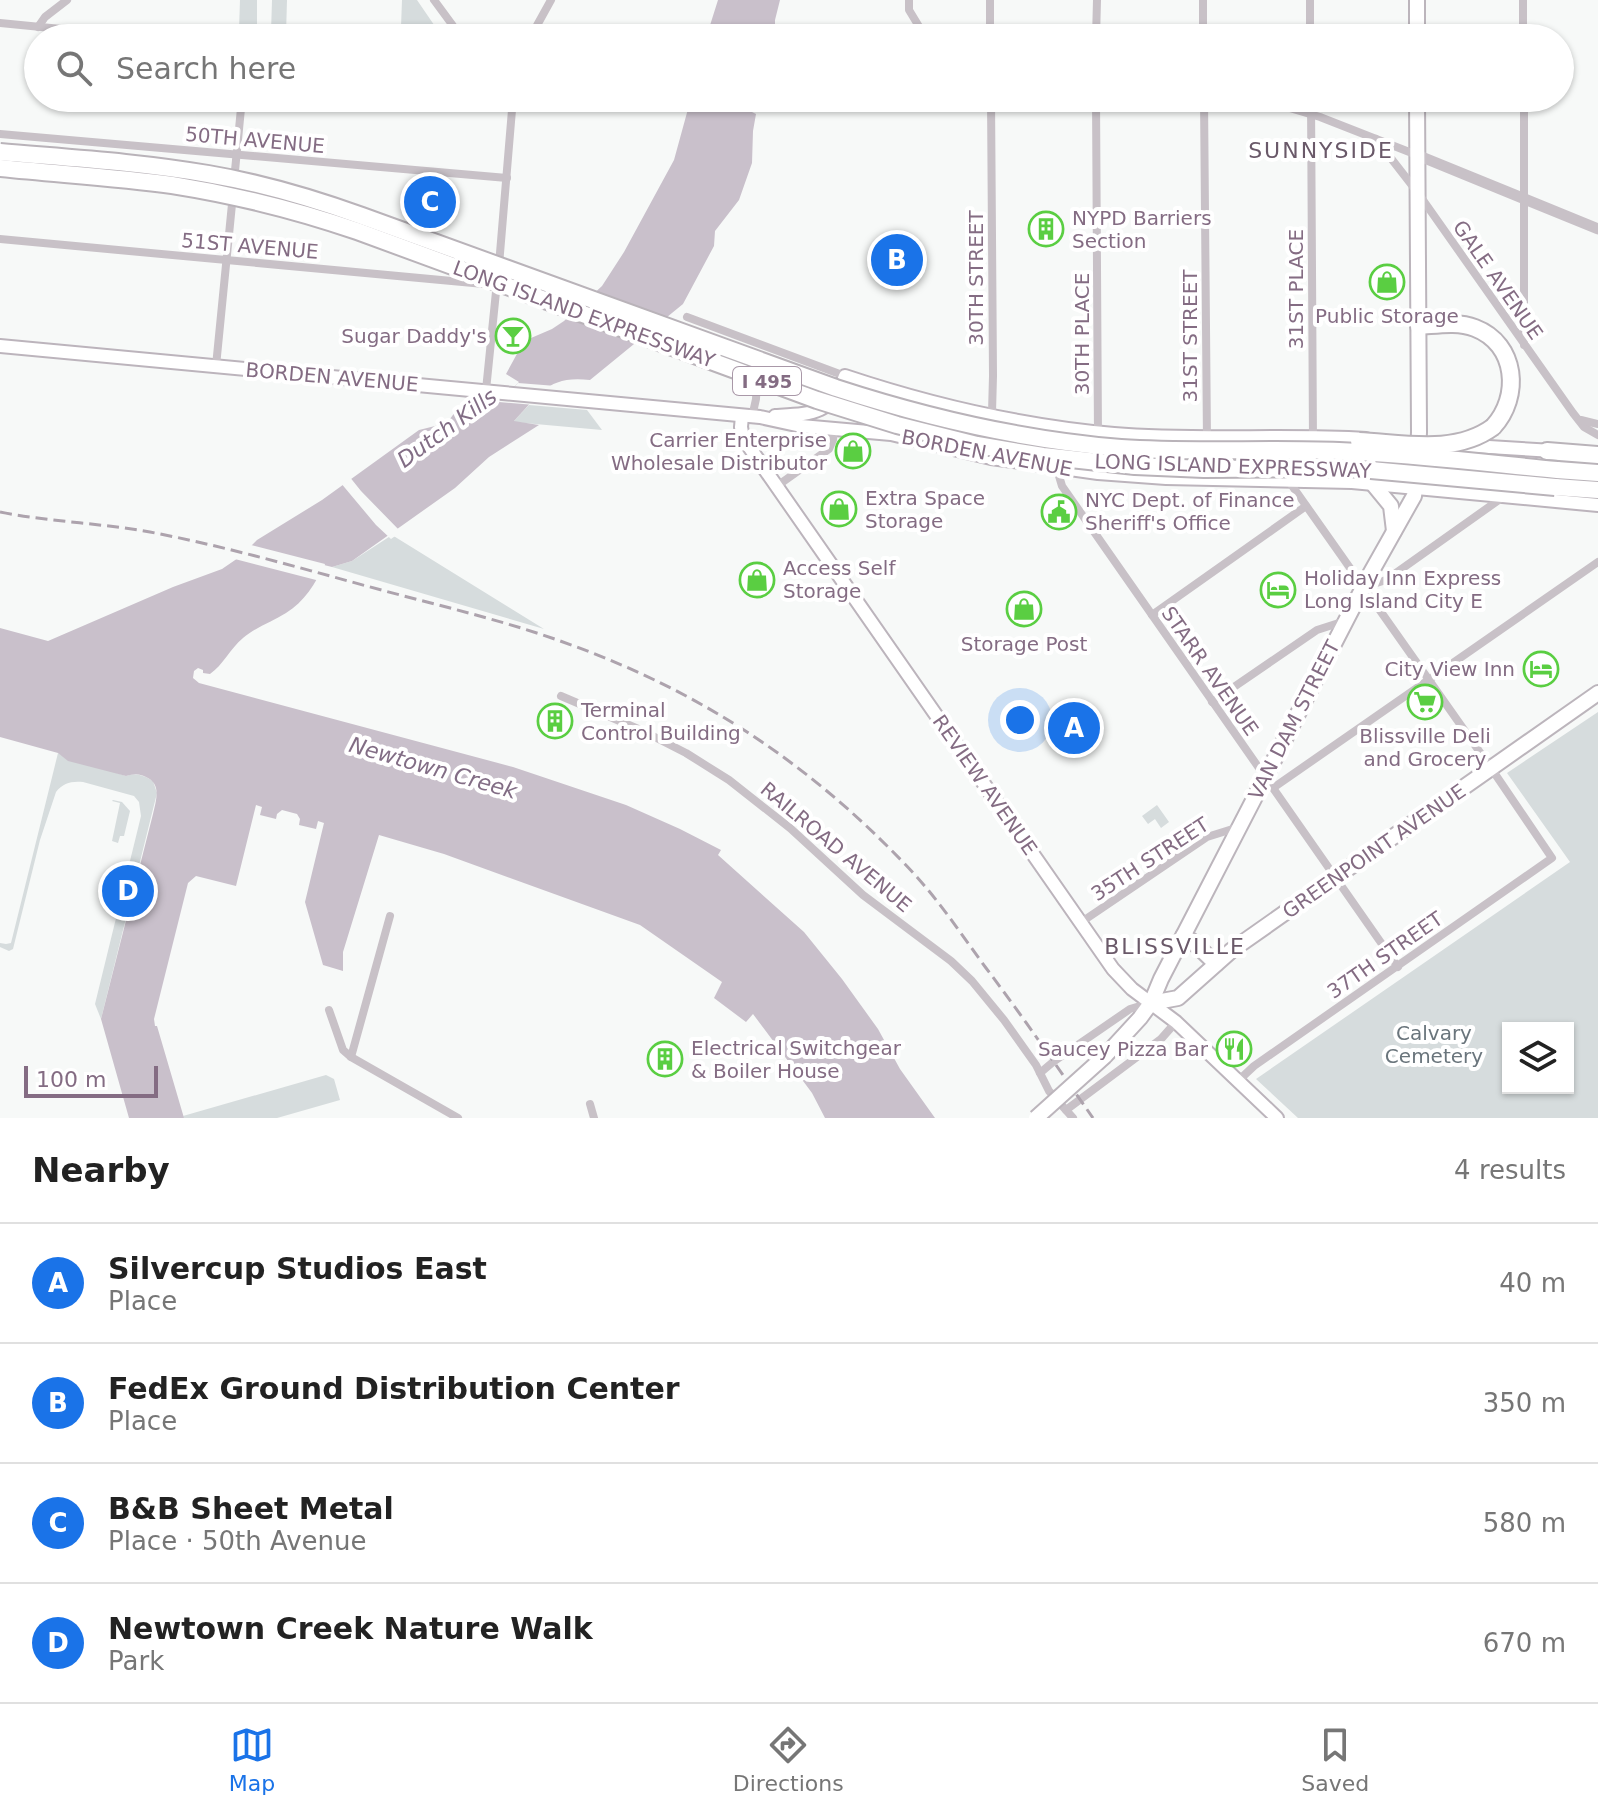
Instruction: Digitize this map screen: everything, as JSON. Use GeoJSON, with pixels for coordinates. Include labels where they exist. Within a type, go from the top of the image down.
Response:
{"type":"FeatureCollection","features":[{"type":"Feature","properties":{"kind":"highway","name":"LONG ISLAND EXPRESSWAY"},"geometry":{"type":"LineString","coordinates":[[0,152],[188,171],[303,196],[836,388],[932,416],[1017,435],[1165,450],[1349,451],[1556,478],[1598,490]]}},
{"type":"Feature","properties":{"kind":"highway","name":"LONG ISLAND EXPRESSWAY"},"geometry":{"type":"LineString","coordinates":[[0,168],[169,185],[235,196],[301,213],[817,400],[897,425],[977,445],[1135,466],[1349,468],[1556,478],[1598,473]]}},
{"type":"Feature","properties":{"kind":"highway"},"geometry":{"type":"LineString","coordinates":[[1240,451],[1334,440],[1454,445],[1471,440],[1493,427],[1506,409],[1511,389],[1508,363],[1500,346],[1486,334],[1466,326],[1419,326]]}},
{"type":"Feature","properties":{"kind":"highway"},"geometry":{"type":"LineString","coordinates":[[1547,451],[1598,455]]}},
{"type":"Feature","properties":{"kind":"main road"},"geometry":{"type":"LineString","coordinates":[[1417,0],[1417,24]]}},
{"type":"Feature","properties":{"kind":"main road","name":"VAN DAM STREET"},"geometry":{"type":"LineString","coordinates":[[1151,1003],[1239,827],[1269,782],[1345,621],[1414,496],[1419,442],[1417,112]]}},
{"type":"Feature","properties":{"kind":"main road","name":"BORDEN AVENUE"},"geometry":{"type":"LineString","coordinates":[[0,346],[751,416],[801,426],[906,437],[991,458],[1057,469],[1207,478],[1313,480],[1598,505]]}},
{"type":"Feature","properties":{"kind":"main road"},"geometry":{"type":"LineString","coordinates":[[834,429],[845,376]]}},
{"type":"Feature","properties":{"kind":"main road","name":"BORDEN AVENUE"},"geometry":{"type":"LineString","coordinates":[[845,376],[927,401],[993,416],[1099,432],[1207,437],[1313,437],[1547,451],[1598,447]]}},
{"type":"Feature","properties":{"kind":"main road"},"geometry":{"type":"LineString","coordinates":[[840,391],[845,418],[876,433]]}},
{"type":"Feature","properties":{"kind":"main road","name":"BORDEN AVENUE"},"geometry":{"type":"LineString","coordinates":[[751,416],[814,413],[832,401],[840,391]]}},
{"type":"Feature","properties":{"kind":"main road","name":"REVIEW AVENUE"},"geometry":{"type":"LineString","coordinates":[[751,416],[741,427],[743,438],[1113,969],[1132,989],[1176,1022],[1277,1118]]}},
{"type":"Feature","properties":{"kind":"main road"},"geometry":{"type":"LineString","coordinates":[[1373,484],[1391,506],[1394,532]]}},
{"type":"Feature","properties":{"kind":"main road","name":"GREENPOINT AVENUE"},"geometry":{"type":"LineString","coordinates":[[1151,1003],[1178,998],[1232,950],[1598,693]]}},
{"type":"Feature","properties":{"kind":"main road"},"geometry":{"type":"LineString","coordinates":[[1183,936],[1195,943],[1216,964]]}},
{"type":"Feature","properties":{"kind":"main road"},"geometry":{"type":"LineString","coordinates":[[1036,1118],[1105,1056],[1151,1003]]}},
{"type":"Feature","properties":{"kind":"street"},"geometry":{"type":"LineString","coordinates":[[40,24],[67,0]]}},
{"type":"Feature","properties":{"kind":"street"},"geometry":{"type":"LineString","coordinates":[[434,0],[452,24]]}},
{"type":"Feature","properties":{"kind":"street"},"geometry":{"type":"LineString","coordinates":[[538,24],[551,0]]}},
{"type":"Feature","properties":{"kind":"street"},"geometry":{"type":"LineString","coordinates":[[909,0],[909,10],[918,24]]}},
{"type":"Feature","properties":{"kind":"street"},"geometry":{"type":"LineString","coordinates":[[990,0],[990,24]]}},
{"type":"Feature","properties":{"kind":"street"},"geometry":{"type":"LineString","coordinates":[[1096,24],[1097,0]]}},
{"type":"Feature","properties":{"kind":"street"},"geometry":{"type":"LineString","coordinates":[[1203,0],[1203,24]]}},
{"type":"Feature","properties":{"kind":"street"},"geometry":{"type":"LineString","coordinates":[[1310,0],[1310,24]]}},
{"type":"Feature","properties":{"kind":"street"},"geometry":{"type":"LineString","coordinates":[[1523,0],[1523,24]]}},
{"type":"Feature","properties":{"kind":"street"},"geometry":{"type":"LineString","coordinates":[[0,23],[24,26]]}},
{"type":"Feature","properties":{"kind":"street"},"geometry":{"type":"LineString","coordinates":[[216,366],[241,112]]}},
{"type":"Feature","properties":{"kind":"street"},"geometry":{"type":"LineString","coordinates":[[486,390],[512,112]]}},
{"type":"Feature","properties":{"kind":"street","name":"30TH STREET"},"geometry":{"type":"LineString","coordinates":[[991,112],[991,458]]}},
{"type":"Feature","properties":{"kind":"street","name":"30TH PLACE"},"geometry":{"type":"LineString","coordinates":[[1096,112],[1098,473]]}},
{"type":"Feature","properties":{"kind":"street","name":"31ST STREET"},"geometry":{"type":"LineString","coordinates":[[1204,112],[1207,478]]}},
{"type":"Feature","properties":{"kind":"street"},"geometry":{"type":"LineString","coordinates":[[1304,112],[1598,229]]}},
{"type":"Feature","properties":{"kind":"street"},"geometry":{"type":"LineString","coordinates":[[1524,112],[1524,346]]}},
{"type":"Feature","properties":{"kind":"street","name":"31ST PLACE"},"geometry":{"type":"LineString","coordinates":[[1311,114],[1313,480]]}},
{"type":"Feature","properties":{"kind":"street","name":"50TH AVENUE"},"geometry":{"type":"LineString","coordinates":[[0,134],[507,178]]}},
{"type":"Feature","properties":{"kind":"street","name":"GALE AVENUE"},"geometry":{"type":"LineString","coordinates":[[1376,139],[1418,193],[1577,418],[1584,427],[1598,435]]}},
{"type":"Feature","properties":{"kind":"street","name":"51ST AVENUE"},"geometry":{"type":"LineString","coordinates":[[0,239],[497,285]]}},
{"type":"Feature","properties":{"kind":"street","name":"BORDEN AVENUE"},"geometry":{"type":"LineString","coordinates":[[687,317],[845,376]]}},
{"type":"Feature","properties":{"kind":"street","name":"REVIEW AVENUE"},"geometry":{"type":"LineString","coordinates":[[751,416],[756,399],[758,345]]}},
{"type":"Feature","properties":{"kind":"street"},"geometry":{"type":"LineString","coordinates":[[1577,418],[1598,424]]}},
{"type":"Feature","properties":{"kind":"street"},"geometry":{"type":"LineString","coordinates":[[777,486],[829,449],[834,429]]}},
{"type":"Feature","properties":{"kind":"street","name":"STARR AVENUE"},"geometry":{"type":"LineString","coordinates":[[1057,469],[1062,486],[1398,967]]}},
{"type":"Feature","properties":{"kind":"street"},"geometry":{"type":"LineString","coordinates":[[1288,479],[1491,768]]}},
{"type":"Feature","properties":{"kind":"street"},"geometry":{"type":"LineString","coordinates":[[1363,588],[1386,580],[1505,496]]}},
{"type":"Feature","properties":{"kind":"street"},"geometry":{"type":"LineString","coordinates":[[1152,615],[1306,506]]}},
{"type":"Feature","properties":{"kind":"street"},"geometry":{"type":"LineString","coordinates":[[1269,782],[1429,680],[1598,562]]}},
{"type":"Feature","properties":{"kind":"street"},"geometry":{"type":"LineString","coordinates":[[1212,702],[1317,630],[1345,621]]}},
{"type":"Feature","properties":{"kind":"street","name":"RAILROAD AVENUE"},"geometry":{"type":"LineString","coordinates":[[561,696],[676,748],[729,780],[806,842],[863,895],[941,952],[962,970],[1004,1020],[1034,1061],[1049,1091],[1073,1118]]}},
{"type":"Feature","properties":{"kind":"street","name":"37TH STREET"},"geometry":{"type":"LineString","coordinates":[[1238,1081],[1254,1066],[1552,858],[1491,768]]}},
{"type":"Feature","properties":{"kind":"street","name":"35TH STREET"},"geometry":{"type":"LineString","coordinates":[[1080,923],[1207,837],[1239,827]]}},
{"type":"Feature","properties":{"kind":"street"},"geometry":{"type":"LineString","coordinates":[[351,1057],[390,916]]}},
{"type":"Feature","properties":{"kind":"street","name":"GREENPOINT AVENUE"},"geometry":{"type":"LineString","coordinates":[[1040,1073],[1130,1009],[1151,1003]]}},
{"type":"Feature","properties":{"kind":"street"},"geometry":{"type":"LineString","coordinates":[[329,1010],[343,1050],[351,1057],[458,1118]]}},
{"type":"Feature","properties":{"kind":"street"},"geometry":{"type":"LineString","coordinates":[[1066,1110],[1161,1039],[1176,1022]]}},
{"type":"Feature","properties":{"kind":"street"},"geometry":{"type":"LineString","coordinates":[[590,1104],[594,1118]]}},
{"type":"Feature","properties":{"kind":"green space"},"geometry":{"type":"Polygon","coordinates":[[[240,0],[257,0],[257,24],[239,24],[240,0]]]}},
{"type":"Feature","properties":{"kind":"green space"},"geometry":{"type":"Polygon","coordinates":[[[272,0],[287,0],[286,24],[271,24],[272,0]]]}},
{"type":"Feature","properties":{"kind":"green space"},"geometry":{"type":"Polygon","coordinates":[[[402,0],[417,0],[433,24],[401,24],[402,0]]]}},
{"type":"Feature","properties":{"kind":"green space"},"geometry":{"type":"Polygon","coordinates":[[[529,405],[587,410],[602,430],[513,422],[529,405]]]}},
{"type":"Feature","properties":{"kind":"green space"},"geometry":{"type":"Polygon","coordinates":[[[392,535],[544,629],[332,567],[352,561],[392,535]]]}},
{"type":"Feature","properties":{"kind":"green space","name":"Calvary Cemetery"},"geometry":{"type":"Polygon","coordinates":[[[1598,712],[1598,1118],[1298,1118],[1256,1079],[1570,862],[1507,773],[1598,712]]]}},
{"type":"Feature","properties":{"kind":"green space"},"geometry":{"type":"Polygon","coordinates":[[[58,753],[126,776],[143,776],[153,781],[157,793],[101,1019],[95,1004],[141,816],[139,802],[134,796],[83,782],[68,783],[56,792],[40,840],[13,949],[9,951],[0,947],[0,943],[11,943],[58,753]]]}},
{"type":"Feature","properties":{"kind":"green space"},"geometry":{"type":"Polygon","coordinates":[[[113,800],[122,802],[130,811],[124,836],[120,836],[118,843],[112,841],[120,803],[113,800]]]}},
{"type":"Feature","properties":{"kind":"green space"},"geometry":{"type":"Polygon","coordinates":[[[1157,805],[1169,822],[1161,828],[1155,819],[1148,824],[1142,816],[1157,805]]]}},
{"type":"Feature","properties":{"kind":"green space"},"geometry":{"type":"Polygon","coordinates":[[[326,1075],[334,1079],[340,1100],[277,1118],[183,1116],[326,1075]]]}},
{"type":"Feature","properties":{"kind":"water"},"geometry":{"type":"Polygon","coordinates":[[[718,0],[780,0],[775,24],[710,24],[718,0]]]}},
{"type":"Feature","properties":{"kind":"water"},"geometry":{"type":"Polygon","coordinates":[[[687,112],[756,114],[752,163],[739,200],[715,231],[714,246],[683,304],[590,380],[564,380],[546,388],[514,421],[539,425],[489,457],[455,488],[352,561],[332,567],[324,565],[309,592],[292,609],[243,638],[210,674],[198,668],[193,678],[199,683],[513,767],[626,805],[721,850],[718,855],[804,932],[842,979],[935,1118],[825,1118],[812,1093],[753,1014],[746,1022],[714,998],[722,982],[640,925],[444,854],[379,835],[343,952],[343,971],[323,965],[305,902],[324,823],[318,821],[316,829],[299,825],[297,814],[282,810],[276,819],[260,815],[262,807],[256,805],[236,886],[196,876],[188,883],[154,1019],[184,1118],[129,1118],[101,1019],[153,814],[156,788],[151,780],[141,775],[126,776],[68,761],[58,753],[0,737],[0,628],[48,641],[222,569],[257,540],[322,500],[419,430],[447,423],[458,408],[499,402],[519,382],[506,374],[524,341],[564,321],[602,286],[674,160],[687,112]]]}},
{"type":"Feature","properties":{"kind":"pier"},"geometry":{"type":"Polygon","coordinates":[[[518,383],[556,386],[550,388],[535,405],[499,402],[518,383]]]}},
{"type":"Feature","properties":{"kind":"pier"},"geometry":{"type":"Polygon","coordinates":[[[349,476],[401,532],[391,539],[376,525],[340,482],[349,476]]]}},
{"type":"Feature","properties":{"kind":"pier"},"geometry":{"type":"Polygon","coordinates":[[[247,544],[325,564],[320,581],[231,558],[241,555],[247,544]]]}},
{"type":"Feature","properties":{"kind":"railway"},"geometry":{"type":"LineString","coordinates":[[0,512],[131,529],[268,559],[551,638],[666,685],[750,734],[790,762],[865,825],[913,873],[956,926],[1093,1118]]}},
{"type":"Feature","properties":{"kind":"place","name":"B&B Sheet Metal"},"geometry":{"type":"Point","coordinates":[430,202]}},
{"type":"Feature","properties":{"kind":"place","name":"NYPD Barriers Section"},"geometry":{"type":"Point","coordinates":[1046,229]}},
{"type":"Feature","properties":{"kind":"place","name":"FedEx Ground Distribution Center"},"geometry":{"type":"Point","coordinates":[897,260]}},
{"type":"Feature","properties":{"kind":"place","name":"Public Storage"},"geometry":{"type":"Point","coordinates":[1387,282]}},
{"type":"Feature","properties":{"kind":"place","name":"Sugar Daddy's"},"geometry":{"type":"Point","coordinates":[513,336]}},
{"type":"Feature","properties":{"kind":"place","name":"Carrier Enterprise Wholesale Distributor"},"geometry":{"type":"Point","coordinates":[853,451]}},
{"type":"Feature","properties":{"kind":"place","name":"Extra Space Storage"},"geometry":{"type":"Point","coordinates":[839,509]}},
{"type":"Feature","properties":{"kind":"place","name":"NYC Dept. of Finance Sheriff's Office"},"geometry":{"type":"Point","coordinates":[1059,512]}},
{"type":"Feature","properties":{"kind":"place","name":"Access Self Storage"},"geometry":{"type":"Point","coordinates":[757,580]}},
{"type":"Feature","properties":{"kind":"place","name":"Holiday Inn Express Long Island City E"},"geometry":{"type":"Point","coordinates":[1278,590]}},
{"type":"Feature","properties":{"kind":"place","name":"Storage Post"},"geometry":{"type":"Point","coordinates":[1024,609]}},
{"type":"Feature","properties":{"kind":"place","name":"City View Inn"},"geometry":{"type":"Point","coordinates":[1541,669]}},
{"type":"Feature","properties":{"kind":"place","name":"Blissville Deli and Grocery"},"geometry":{"type":"Point","coordinates":[1425,702]}},
{"type":"Feature","properties":{"kind":"place","name":"Terminal Control Building"},"geometry":{"type":"Point","coordinates":[555,721]}},
{"type":"Feature","properties":{"kind":"place","name":"Silvercup Studios East"},"geometry":{"type":"Point","coordinates":[1074,728]}},
{"type":"Feature","properties":{"kind":"place","name":"Newtown Creek Nature Walk"},"geometry":{"type":"Point","coordinates":[128,891]}},
{"type":"Feature","properties":{"kind":"place","name":"Saucey Pizza Bar"},"geometry":{"type":"Point","coordinates":[1234,1049]}},
{"type":"Feature","properties":{"kind":"place","name":"Electrical Switchgear & Boiler House"},"geometry":{"type":"Point","coordinates":[665,1059]}},
{"type":"Feature","properties":{"kind":"district","name":"SUNNYSIDE"},"geometry":{"type":"Point","coordinates":[1321,150]}},
{"type":"Feature","properties":{"kind":"district","name":"BLISSVILLE"},"geometry":{"type":"Point","coordinates":[1175,946]}},
{"type":"Feature","properties":{"kind":"water label","name":"Dutch Kills"},"geometry":{"type":"Point","coordinates":[447,428]}},
{"type":"Feature","properties":{"kind":"water label","name":"Newtown Creek"},"geometry":{"type":"Point","coordinates":[433,768]}}]}
